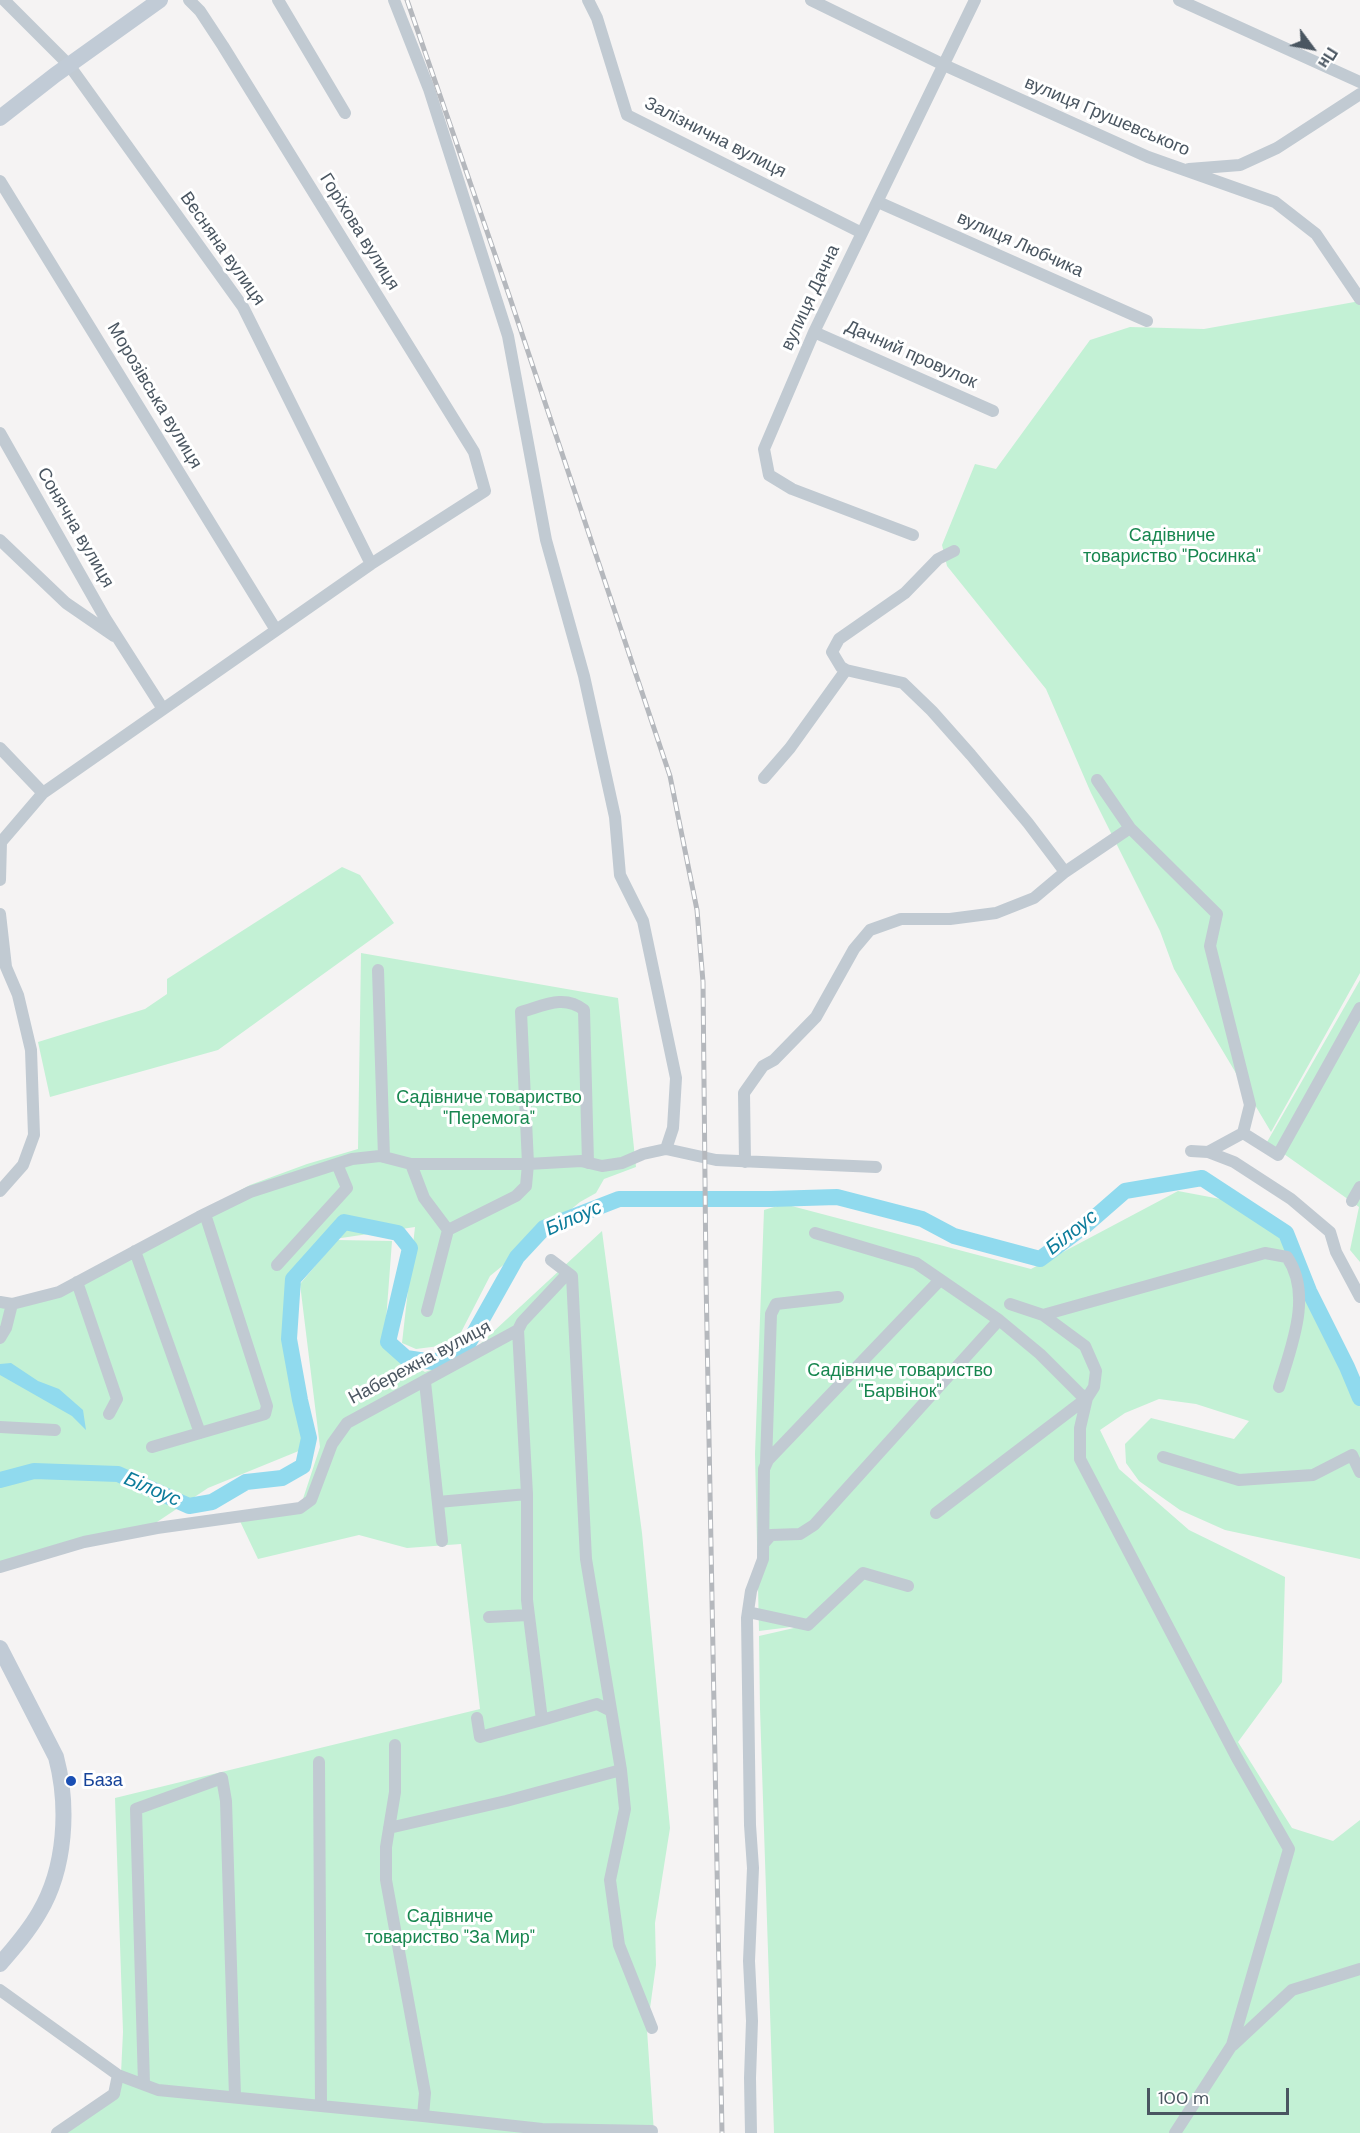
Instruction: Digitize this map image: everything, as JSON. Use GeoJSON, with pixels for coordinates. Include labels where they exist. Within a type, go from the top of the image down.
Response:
{"type":"FeatureCollection","features":[{"type":"Feature","properties":{"kind":"main road"},"geometry":{"type":"LineString","coordinates":[[0,118],[160,0]]}},
{"type":"Feature","properties":{"kind":"main road"},"geometry":{"type":"LineString","coordinates":[[0,1964],[29,1928],[48,1897],[59,1855],[63,1810],[61,1775],[56,1757],[2,1656]]}},
{"type":"Feature","properties":{"kind":"street","name":"Весняна вулиця"},"geometry":{"type":"LineString","coordinates":[[4,0],[69,65],[243,307],[371,564]]}},
{"type":"Feature","properties":{"kind":"street","name":"Горіхова вулиця"},"geometry":{"type":"LineString","coordinates":[[189,0],[200,11],[223,46],[474,453],[485,490],[371,564]]}},
{"type":"Feature","properties":{"kind":"street"},"geometry":{"type":"LineString","coordinates":[[278,0],[345,113]]}},
{"type":"Feature","properties":{"kind":"street"},"geometry":{"type":"LineString","coordinates":[[394,0],[429,88],[508,336],[546,540],[584,676],[615,818],[620,874],[643,921],[676,1078],[673,1128],[666,1149]]}},
{"type":"Feature","properties":{"kind":"street","name":"Залізнична вулиця"},"geometry":{"type":"LineString","coordinates":[[588,0],[597,18],[627,115],[862,233]]}},
{"type":"Feature","properties":{"kind":"street","name":"вулиця Грушевського"},"geometry":{"type":"LineString","coordinates":[[811,0],[944,65],[1148,157],[1275,202],[1316,234],[1360,299]]}},
{"type":"Feature","properties":{"kind":"street","name":"вулиця Дачна"},"geometry":{"type":"LineString","coordinates":[[913,535],[792,489],[769,475],[764,449],[814,332],[975,0]]}},
{"type":"Feature","properties":{"kind":"street"},"geometry":{"type":"LineString","coordinates":[[1179,0],[1360,82]]}},
{"type":"Feature","properties":{"kind":"street"},"geometry":{"type":"LineString","coordinates":[[1184,170],[1240,165],[1277,148],[1360,94]]}},
{"type":"Feature","properties":{"kind":"street","name":"Морозівська вулиця"},"geometry":{"type":"LineString","coordinates":[[0,181],[276,630]]}},
{"type":"Feature","properties":{"kind":"street","name":"вулиця Любчика"},"geometry":{"type":"LineString","coordinates":[[878,202],[1147,321]]}},
{"type":"Feature","properties":{"kind":"street","name":"Дачний провулок"},"geometry":{"type":"LineString","coordinates":[[814,332],[993,411]]}},
{"type":"Feature","properties":{"kind":"street","name":"Сонячна вулиця"},"geometry":{"type":"LineString","coordinates":[[0,433],[119,640],[163,709]]}},
{"type":"Feature","properties":{"kind":"street","name":"Сонячна вулиця"},"geometry":{"type":"LineString","coordinates":[[0,540],[66,603],[119,640]]}},
{"type":"Feature","properties":{"kind":"street"},"geometry":{"type":"LineString","coordinates":[[954,550],[938,559],[905,593],[839,639],[832,652],[841,668],[903,683],[932,711],[971,755],[1028,823],[1065,872]]}},
{"type":"Feature","properties":{"kind":"street"},"geometry":{"type":"LineString","coordinates":[[0,880],[1,842],[43,793],[371,564]]}},
{"type":"Feature","properties":{"kind":"street"},"geometry":{"type":"LineString","coordinates":[[764,778],[790,748],[846,670]]}},
{"type":"Feature","properties":{"kind":"street"},"geometry":{"type":"LineString","coordinates":[[0,747],[43,793]]}},
{"type":"Feature","properties":{"kind":"street"},"geometry":{"type":"LineString","coordinates":[[1097,780],[1130,828],[1217,914],[1210,946],[1250,1105],[1243,1133],[1208,1152]]}},
{"type":"Feature","properties":{"kind":"street"},"geometry":{"type":"LineString","coordinates":[[745,1162],[744,1093],[763,1066],[774,1060],[816,1017],[854,949],[870,930],[901,919],[950,920],[996,913],[1034,898],[1065,872],[1130,828]]}},
{"type":"Feature","properties":{"kind":"street"},"geometry":{"type":"LineString","coordinates":[[0,914],[6,967],[18,995],[31,1050],[34,1135],[23,1165],[0,1191]]}},
{"type":"Feature","properties":{"kind":"street"},"geometry":{"type":"LineString","coordinates":[[378,970],[384,1157]]}},
{"type":"Feature","properties":{"kind":"street"},"geometry":{"type":"LineString","coordinates":[[426,1311],[448,1230],[516,1196],[526,1186],[528,1164],[521,1012],[565,1000],[584,1010],[588,1163]]}},
{"type":"Feature","properties":{"kind":"street"},"geometry":{"type":"LineString","coordinates":[[1243,1133],[1278,1155],[1360,1008]]}},
{"type":"Feature","properties":{"kind":"street"},"geometry":{"type":"LineString","coordinates":[[0,1338],[6,1328],[6,1303],[59,1292],[250,1192],[352,1159],[384,1157],[411,1164],[528,1164],[580,1161],[602,1166],[622,1163],[643,1154],[666,1149],[716,1160],[876,1167]]}},
{"type":"Feature","properties":{"kind":"street"},"geometry":{"type":"LineString","coordinates":[[1191,1151],[1208,1152],[1234,1162],[1291,1199],[1330,1232],[1336,1252],[1358,1289]]}},
{"type":"Feature","properties":{"kind":"street"},"geometry":{"type":"LineString","coordinates":[[277,1265],[347,1188],[337,1164]]}},
{"type":"Feature","properties":{"kind":"street"},"geometry":{"type":"LineString","coordinates":[[411,1164],[424,1198],[448,1230]]}},
{"type":"Feature","properties":{"kind":"street"},"geometry":{"type":"LineString","coordinates":[[1352,1201],[1360,1187]]}},
{"type":"Feature","properties":{"kind":"street"},"geometry":{"type":"LineString","coordinates":[[152,1447],[265,1414],[267,1406],[205,1214]]}},
{"type":"Feature","properties":{"kind":"street"},"geometry":{"type":"LineString","coordinates":[[814,1233],[916,1263],[999,1320],[1087,1398]]}},
{"type":"Feature","properties":{"kind":"street"},"geometry":{"type":"LineString","coordinates":[[135,1251],[200,1433]]}},
{"type":"Feature","properties":{"kind":"street"},"geometry":{"type":"LineString","coordinates":[[1043,1315],[1265,1253],[1287,1257],[1294,1267],[1299,1287],[1296,1332],[1279,1387]]}},
{"type":"Feature","properties":{"kind":"street"},"geometry":{"type":"LineString","coordinates":[[551,1260],[572,1276],[586,1559],[621,1770],[625,1809],[610,1880],[619,1945],[652,2028]]}},
{"type":"Feature","properties":{"kind":"street"},"geometry":{"type":"LineString","coordinates":[[542,1720],[527,1600],[527,1494],[518,1330],[522,1322],[568,1273]]}},
{"type":"Feature","properties":{"kind":"street"},"geometry":{"type":"LineString","coordinates":[[766,1463],[940,1280]]}},
{"type":"Feature","properties":{"kind":"street"},"geometry":{"type":"LineString","coordinates":[[77,1282],[117,1399],[109,1414]]}},
{"type":"Feature","properties":{"kind":"street"},"geometry":{"type":"LineString","coordinates":[[751,2133],[752,2021],[749,1961],[753,1868],[750,1825],[748,1612],[751,1592],[763,1559],[764,1469],[771,1314],[776,1304],[838,1297]]}},
{"type":"Feature","properties":{"kind":"street"},"geometry":{"type":"LineString","coordinates":[[1010,1304],[1043,1315],[1085,1346],[1096,1371],[1094,1387],[1087,1398],[1080,1428],[1080,1459],[1232,1748],[1289,1849],[1232,2045]]}},
{"type":"Feature","properties":{"kind":"street"},"geometry":{"type":"LineString","coordinates":[[764,1543],[771,1535],[800,1534],[814,1525],[999,1320]]}},
{"type":"Feature","properties":{"kind":"street","name":"Набережна вулиця"},"geometry":{"type":"LineString","coordinates":[[0,1567],[84,1542],[157,1528],[300,1508],[311,1500],[332,1444],[346,1423],[518,1330]]}},
{"type":"Feature","properties":{"kind":"street"},"geometry":{"type":"LineString","coordinates":[[425,1382],[442,1541]]}},
{"type":"Feature","properties":{"kind":"street"},"geometry":{"type":"LineString","coordinates":[[936,1513],[1087,1398]]}},
{"type":"Feature","properties":{"kind":"street"},"geometry":{"type":"LineString","coordinates":[[0,1427],[55,1430]]}},
{"type":"Feature","properties":{"kind":"street"},"geometry":{"type":"LineString","coordinates":[[1163,1457],[1239,1480],[1313,1475],[1352,1455],[1360,1472]]}},
{"type":"Feature","properties":{"kind":"street"},"geometry":{"type":"LineString","coordinates":[[438,1502],[527,1494]]}},
{"type":"Feature","properties":{"kind":"street"},"geometry":{"type":"LineString","coordinates":[[748,1612],[808,1625],[862,1573],[908,1586]]}},
{"type":"Feature","properties":{"kind":"street"},"geometry":{"type":"LineString","coordinates":[[489,1617],[528,1615]]}},
{"type":"Feature","properties":{"kind":"street"},"geometry":{"type":"LineString","coordinates":[[477,1718],[480,1737],[597,1704],[611,1711]]}},
{"type":"Feature","properties":{"kind":"street"},"geometry":{"type":"LineString","coordinates":[[395,1745],[395,1792],[386,1847],[386,1880],[425,2094],[423,2116]]}},
{"type":"Feature","properties":{"kind":"street"},"geometry":{"type":"LineString","coordinates":[[319,1762],[321,2106]]}},
{"type":"Feature","properties":{"kind":"street"},"geometry":{"type":"LineString","coordinates":[[389,1828],[506,1802],[621,1770]]}},
{"type":"Feature","properties":{"kind":"street"},"geometry":{"type":"LineString","coordinates":[[144,2084],[136,1809],[222,1778],[226,1801],[235,2097]]}},
{"type":"Feature","properties":{"kind":"street"},"geometry":{"type":"LineString","coordinates":[[1175,2133],[1232,2045],[1292,1990],[1360,1969]]}},
{"type":"Feature","properties":{"kind":"street"},"geometry":{"type":"LineString","coordinates":[[0,1990],[118,2075],[158,2090],[542,2129],[652,2131]]}},
{"type":"Feature","properties":{"kind":"street"},"geometry":{"type":"LineString","coordinates":[[57,2133],[114,2094],[118,2075]]}},
{"type":"Feature","properties":{"kind":"green space","name":"Садівниче товариство \"Росинка\""},"geometry":{"type":"Polygon","coordinates":[[[1360,301],[1360,973],[1271,1132],[1174,969],[1160,931],[1091,793],[1046,689],[947,566],[942,545],[975,464],[996,469],[1090,340],[1130,327],[1204,329],[1360,301]]]}},
{"type":"Feature","properties":{"kind":"green space"},"geometry":{"type":"Polygon","coordinates":[[[342,867],[360,875],[394,923],[218,1050],[50,1097],[38,1042],[145,1009],[167,994],[167,979],[342,867]]]}},
{"type":"Feature","properties":{"kind":"green space","name":"Садівниче товариство \"Перемога\""},"geometry":{"type":"Polygon","coordinates":[[[361,953],[618,998],[636,1167],[604,1179],[596,1193],[580,1202],[490,1276],[455,1344],[416,1349],[402,1343],[415,1227],[321,1241],[296,1270],[285,1297],[295,1384],[306,1448],[208,1488],[154,1524],[0,1565],[0,1303],[36,1302],[250,1185],[307,1164],[358,1149],[361,953]]]}},
{"type":"Feature","properties":{"kind":"green space"},"geometry":{"type":"Polygon","coordinates":[[[1360,980],[1360,1262],[1350,1250],[1359,1207],[1267,1142],[1360,980]]]}},
{"type":"Feature","properties":{"kind":"green space","name":"Садівниче товариство \"Барвінок\""},"geometry":{"type":"Polygon","coordinates":[[[1178,1191],[1247,1204],[1284,1236],[1287,1257],[1299,1287],[1360,1383],[1360,1559],[1225,1530],[1180,1510],[1139,1481],[1126,1463],[1125,1444],[1151,1418],[1234,1439],[1249,1421],[1196,1404],[1159,1399],[1125,1413],[1100,1430],[1119,1469],[1189,1530],[1285,1577],[1282,1682],[1238,1742],[1292,1828],[1333,1841],[1360,1820],[1360,2133],[774,2133],[759,1636],[807,1625],[759,1631],[755,1454],[764,1210],[784,1204],[1031,1269],[1178,1191]]]}},
{"type":"Feature","properties":{"kind":"green space","name":"Садівниче товариство \"За Мир\""},"geometry":{"type":"Polygon","coordinates":[[[602,1231],[642,1533],[670,1828],[655,1923],[656,1965],[647,2030],[654,2133],[60,2133],[120,2094],[123,2032],[115,1798],[480,1709],[461,1544],[407,1548],[359,1535],[258,1559],[238,1517],[300,1508],[320,1447],[300,1284],[337,1240],[392,1241],[384,1348],[425,1372],[466,1357],[602,1231]]]}},
{"type":"Feature","properties":{"kind":"water"},"geometry":{"type":"Polygon","coordinates":[[[11,1363],[38,1381],[59,1389],[83,1410],[86,1430],[72,1416],[0,1375],[0,1364],[11,1363]]]}},
{"type":"Feature","properties":{"kind":"waterway","name":"Білоус"},"geometry":{"type":"LineString","coordinates":[[0,1480],[34,1471],[118,1474],[189,1506],[212,1502],[246,1482],[282,1478],[303,1466],[309,1438],[289,1339],[293,1279],[344,1222],[398,1233],[410,1248],[388,1342],[406,1358],[433,1362],[463,1353],[517,1257],[544,1228],[619,1199],[837,1197],[922,1219],[954,1236],[1040,1259],[1086,1225],[1125,1191],[1202,1178],[1286,1233],[1309,1291],[1360,1398]]}},
{"type":"Feature","properties":{"kind":"railway"},"geometry":{"type":"LineString","coordinates":[[407,0],[510,298],[670,776],[697,910],[703,982],[706,1278],[722,2133]]}},
{"type":"Feature","properties":{"kind":"place","name":"База"},"geometry":{"type":"Point","coordinates":[71,1781]}}]}
